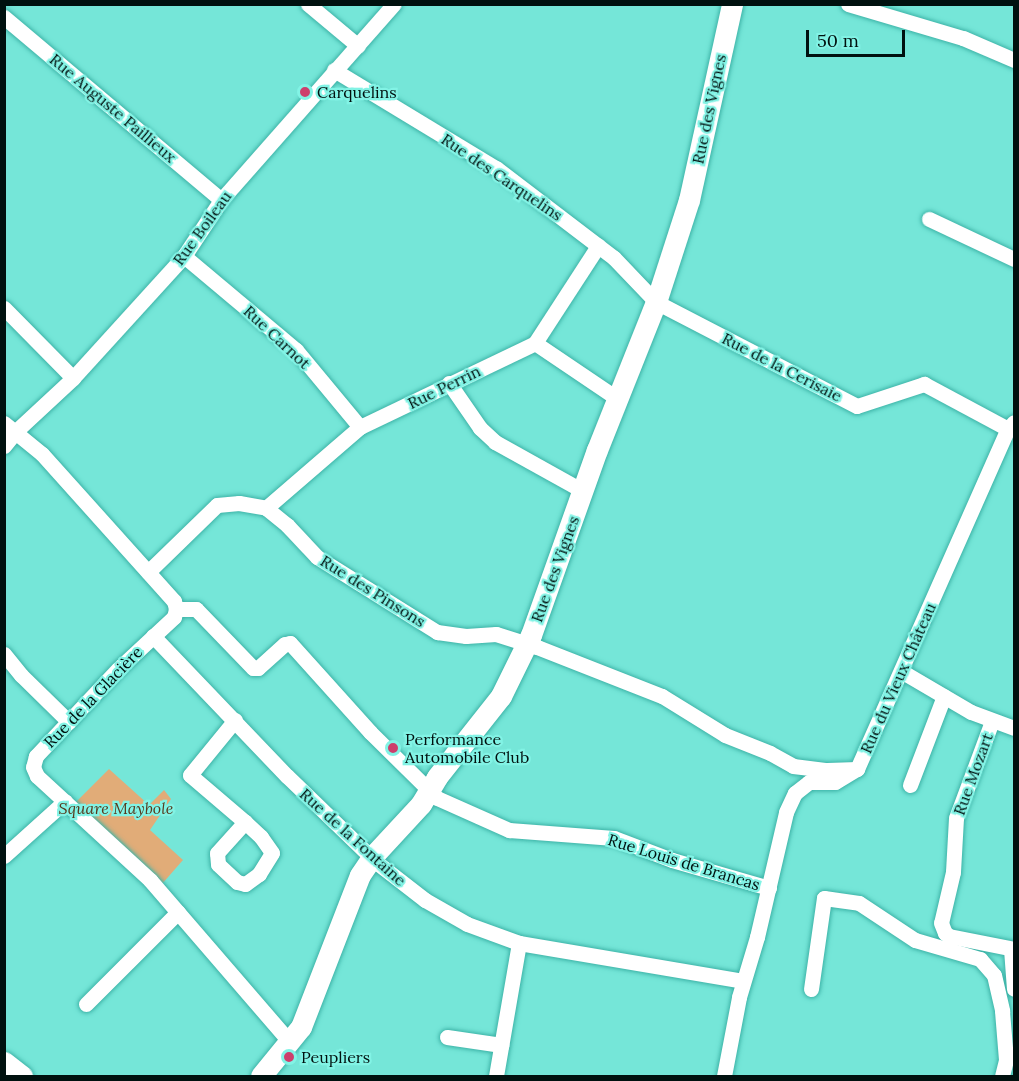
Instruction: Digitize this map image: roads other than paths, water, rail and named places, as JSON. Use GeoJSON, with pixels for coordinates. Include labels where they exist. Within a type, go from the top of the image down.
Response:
{"type":"FeatureCollection","features":[{"type":"Feature","properties":{"kind":"street"},"geometry":{"type":"LineString","coordinates":[[308,4],[357,46]]}},
{"type":"Feature","properties":{"kind":"street","name":"Rue Boileau"},"geometry":{"type":"LineString","coordinates":[[4,446],[10,427],[73,378],[184,256],[220,200],[394,4]]}},
{"type":"Feature","properties":{"kind":"street","name":"Rue des Vignes"},"geometry":{"type":"LineString","coordinates":[[261,1077],[301,1027],[360,875],[372,856],[421,804],[437,777],[501,696],[525,643],[552,581],[583,491],[656,302],[689,200],[732,4]]}},
{"type":"Feature","properties":{"kind":"street"},"geometry":{"type":"LineString","coordinates":[[848,4],[963,38],[1014,60]]}},
{"type":"Feature","properties":{"kind":"street","name":"Rue Auguste Paillieux"},"geometry":{"type":"LineString","coordinates":[[4,17],[220,200]]}},
{"type":"Feature","properties":{"kind":"street","name":"Rue des Carquelins"},"geometry":{"type":"LineString","coordinates":[[334,70],[496,168],[614,258],[656,302]]}},
{"type":"Feature","properties":{"kind":"street"},"geometry":{"type":"LineString","coordinates":[[929,219],[1014,259]]}},
{"type":"Feature","properties":{"kind":"street"},"geometry":{"type":"LineString","coordinates":[[598,246],[535,343],[618,399]]}},
{"type":"Feature","properties":{"kind":"street","name":"Rue Carnot"},"geometry":{"type":"LineString","coordinates":[[184,256],[296,350],[360,427]]}},
{"type":"Feature","properties":{"kind":"street","name":"Rue de la Cerisaie"},"geometry":{"type":"LineString","coordinates":[[656,302],[857,406],[924,384],[1011,425]]}},
{"type":"Feature","properties":{"kind":"street"},"geometry":{"type":"LineString","coordinates":[[4,308],[73,378]]}},
{"type":"Feature","properties":{"kind":"street","name":"Rue Perrin"},"geometry":{"type":"LineString","coordinates":[[266,508],[360,427],[535,343]]}},
{"type":"Feature","properties":{"kind":"street"},"geometry":{"type":"LineString","coordinates":[[449,384],[480,428],[495,442],[583,491]]}},
{"type":"Feature","properties":{"kind":"street","name":"Rue du Vieux Château"},"geometry":{"type":"LineString","coordinates":[[724,1077],[743,981],[769,888],[786,812],[795,793],[808,782],[835,782],[857,769],[1011,425]]}},
{"type":"Feature","properties":{"kind":"street"},"geometry":{"type":"LineString","coordinates":[[10,427],[42,454],[174,601],[176,609]]}},
{"type":"Feature","properties":{"kind":"street","name":"Rue des Pinsons"},"geometry":{"type":"LineString","coordinates":[[148,572],[217,505],[239,502],[266,508],[287,525],[317,557],[437,632],[466,636],[496,634],[525,643],[662,696],[725,735],[770,753],[793,766],[827,770],[857,769]]}},
{"type":"Feature","properties":{"kind":"street","name":"Rue de la Glacière"},"geometry":{"type":"LineString","coordinates":[[176,609],[174,617],[118,669],[36,756],[33,767],[36,776],[150,880],[289,1041]]}},
{"type":"Feature","properties":{"kind":"street","name":"Rue Louis de Brancas"},"geometry":{"type":"LineString","coordinates":[[176,609],[196,609],[253,668],[258,668],[285,644],[290,643],[370,732],[437,798],[508,830],[614,838],[672,860],[769,888]]}},
{"type":"Feature","properties":{"kind":"street","name":"Rue de la Fontaine"},"geometry":{"type":"LineString","coordinates":[[153,636],[287,776],[372,856],[424,900],[467,924],[519,943],[743,981]]}},
{"type":"Feature","properties":{"kind":"street"},"geometry":{"type":"LineString","coordinates":[[4,654],[21,675],[69,722]]}},
{"type":"Feature","properties":{"kind":"street"},"geometry":{"type":"LineString","coordinates":[[901,671],[992,721],[1014,728]]}},
{"type":"Feature","properties":{"kind":"street"},"geometry":{"type":"LineString","coordinates":[[910,785],[944,696]]}},
{"type":"Feature","properties":{"kind":"street"},"geometry":{"type":"LineString","coordinates":[[235,720],[190,775],[245,822]]}},
{"type":"Feature","properties":{"kind":"street","name":"Rue Mozart"},"geometry":{"type":"LineString","coordinates":[[992,721],[956,818],[953,872],[940,923],[949,936],[1013,949]]}},
{"type":"Feature","properties":{"kind":"street"},"geometry":{"type":"LineString","coordinates":[[4,856],[65,801]]}},
{"type":"Feature","properties":{"kind":"street"},"geometry":{"type":"LineString","coordinates":[[812,989],[824,898],[859,903],[915,940],[980,958],[994,975],[1002,1011],[1006,1060],[1002,1077]]}},
{"type":"Feature","properties":{"kind":"street"},"geometry":{"type":"LineString","coordinates":[[86,1004],[178,912]]}},
{"type":"Feature","properties":{"kind":"street"},"geometry":{"type":"LineString","coordinates":[[496,1077],[519,943]]}},
{"type":"Feature","properties":{"kind":"street"},"geometry":{"type":"LineString","coordinates":[[1013,949],[1014,989]]}},
{"type":"Feature","properties":{"kind":"street"},"geometry":{"type":"LineString","coordinates":[[447,1036],[501,1045]]}},
{"type":"Feature","properties":{"kind":"street"},"geometry":{"type":"LineString","coordinates":[[4,1062],[22,1077]]}},
{"type":"Feature","properties":{"kind":"place","name":"Carquelins"},"geometry":{"type":"Point","coordinates":[305,92]}},
{"type":"Feature","properties":{"kind":"place","name":"Performance Automobile Club"},"geometry":{"type":"Point","coordinates":[393,748]}},
{"type":"Feature","properties":{"kind":"place","name":"Peupliers"},"geometry":{"type":"Point","coordinates":[289,1057]}},
{"type":"Feature","properties":{"kind":"park label","name":"Square Maybole"},"geometry":{"type":"Point","coordinates":[116,808]}}]}
